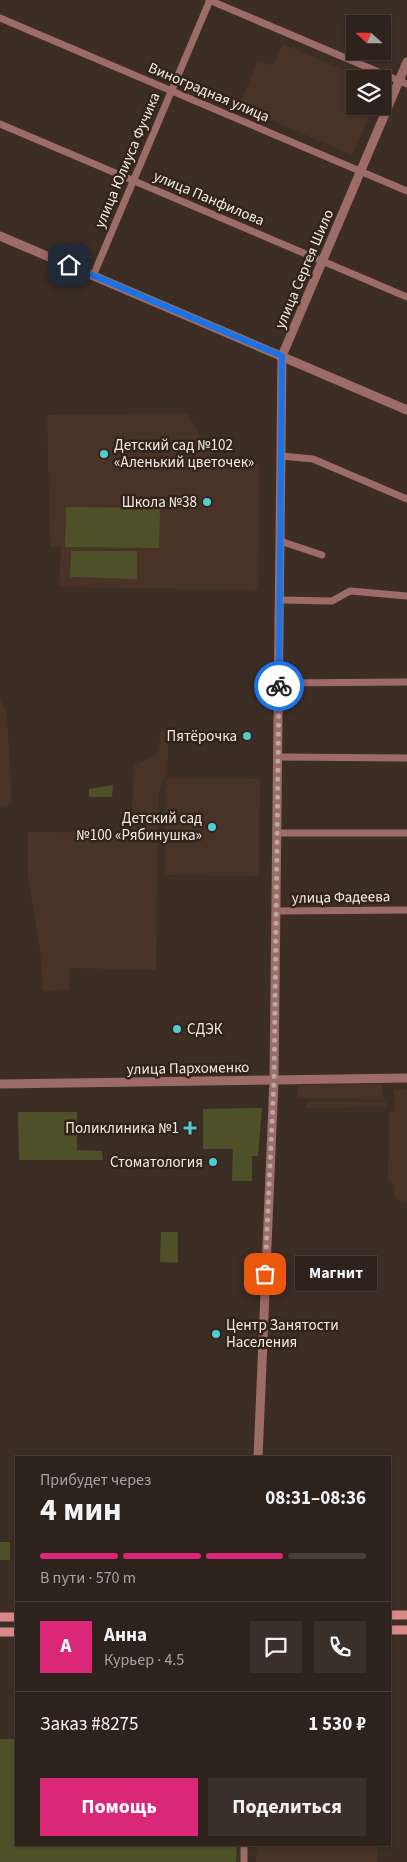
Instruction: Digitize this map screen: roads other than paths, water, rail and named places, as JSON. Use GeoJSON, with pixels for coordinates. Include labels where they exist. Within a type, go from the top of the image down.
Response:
{"type":"FeatureCollection","features":[{"type":"Feature","properties":{"kind":"main road"},"geometry":{"type":"LineString","coordinates":[[391,1615],[407,1615]]}},
{"type":"Feature","properties":{"kind":"main road"},"geometry":{"type":"LineString","coordinates":[[0,1616],[15,1617]]}},
{"type":"Feature","properties":{"kind":"main road"},"geometry":{"type":"LineString","coordinates":[[391,1630],[407,1630]]}},
{"type":"Feature","properties":{"kind":"main road"},"geometry":{"type":"LineString","coordinates":[[0,1632],[15,1632]]}},
{"type":"Feature","properties":{"kind":"street"},"geometry":{"type":"LineString","coordinates":[[210,0],[403,82]]}},
{"type":"Feature","properties":{"kind":"street","name":"улица Юлиуса Фучика"},"geometry":{"type":"LineString","coordinates":[[93,276],[210,0]]}},
{"type":"Feature","properties":{"kind":"street","name":"Виноградная улица"},"geometry":{"type":"LineString","coordinates":[[0,18],[407,191]]}},
{"type":"Feature","properties":{"kind":"street","name":"улица Сергея Шило"},"geometry":{"type":"LineString","coordinates":[[258,1456],[274,1080],[282,356],[360,171],[403,82],[407,62]]}},
{"type":"Feature","properties":{"kind":"street","name":"улица Панфилова"},"geometry":{"type":"LineString","coordinates":[[0,124],[407,297]]}},
{"type":"Feature","properties":{"kind":"street"},"geometry":{"type":"LineString","coordinates":[[0,236],[407,410]]}},
{"type":"Feature","properties":{"kind":"street"},"geometry":{"type":"LineString","coordinates":[[281,456],[313,459],[407,499]]}},
{"type":"Feature","properties":{"kind":"street"},"geometry":{"type":"LineString","coordinates":[[280,542],[322,555]]}},
{"type":"Feature","properties":{"kind":"street"},"geometry":{"type":"LineString","coordinates":[[280,600],[332,601],[350,591],[407,596]]}},
{"type":"Feature","properties":{"kind":"street"},"geometry":{"type":"LineString","coordinates":[[279,683],[407,682]]}},
{"type":"Feature","properties":{"kind":"street"},"geometry":{"type":"LineString","coordinates":[[278,757],[407,758]]}},
{"type":"Feature","properties":{"kind":"street"},"geometry":{"type":"LineString","coordinates":[[277,833],[407,833]]}},
{"type":"Feature","properties":{"kind":"street","name":"улица Фадеева"},"geometry":{"type":"LineString","coordinates":[[276,911],[407,910]]}},
{"type":"Feature","properties":{"kind":"street","name":"улица Пархоменко"},"geometry":{"type":"LineString","coordinates":[[0,1084],[407,1078]]}},
{"type":"Feature","properties":{"kind":"street"},"geometry":{"type":"LineString","coordinates":[[244,1846],[244,1862]]}},
{"type":"Feature","properties":{"kind":"place","name":"Детский сад №102 «Аленький цветочек»"},"geometry":{"type":"Point","coordinates":[104,454]}},
{"type":"Feature","properties":{"kind":"place","name":"Школа №38"},"geometry":{"type":"Point","coordinates":[207,502]}},
{"type":"Feature","properties":{"kind":"place","name":"Пятёрочка"},"geometry":{"type":"Point","coordinates":[247,736]}},
{"type":"Feature","properties":{"kind":"place","name":"Детский сад №100 «Рябинушка»"},"geometry":{"type":"Point","coordinates":[212,827]}},
{"type":"Feature","properties":{"kind":"place","name":"СДЭК"},"geometry":{"type":"Point","coordinates":[177,1029]}},
{"type":"Feature","properties":{"kind":"place","name":"Поликлиника №1"},"geometry":{"type":"Point","coordinates":[190,1128]}},
{"type":"Feature","properties":{"kind":"place","name":"Стоматология"},"geometry":{"type":"Point","coordinates":[213,1162]}},
{"type":"Feature","properties":{"kind":"place","name":"Магнит"},"geometry":{"type":"Point","coordinates":[265,1274]}},
{"type":"Feature","properties":{"kind":"place","name":"Центр Занятости Населения"},"geometry":{"type":"Point","coordinates":[216,1334]}}]}
